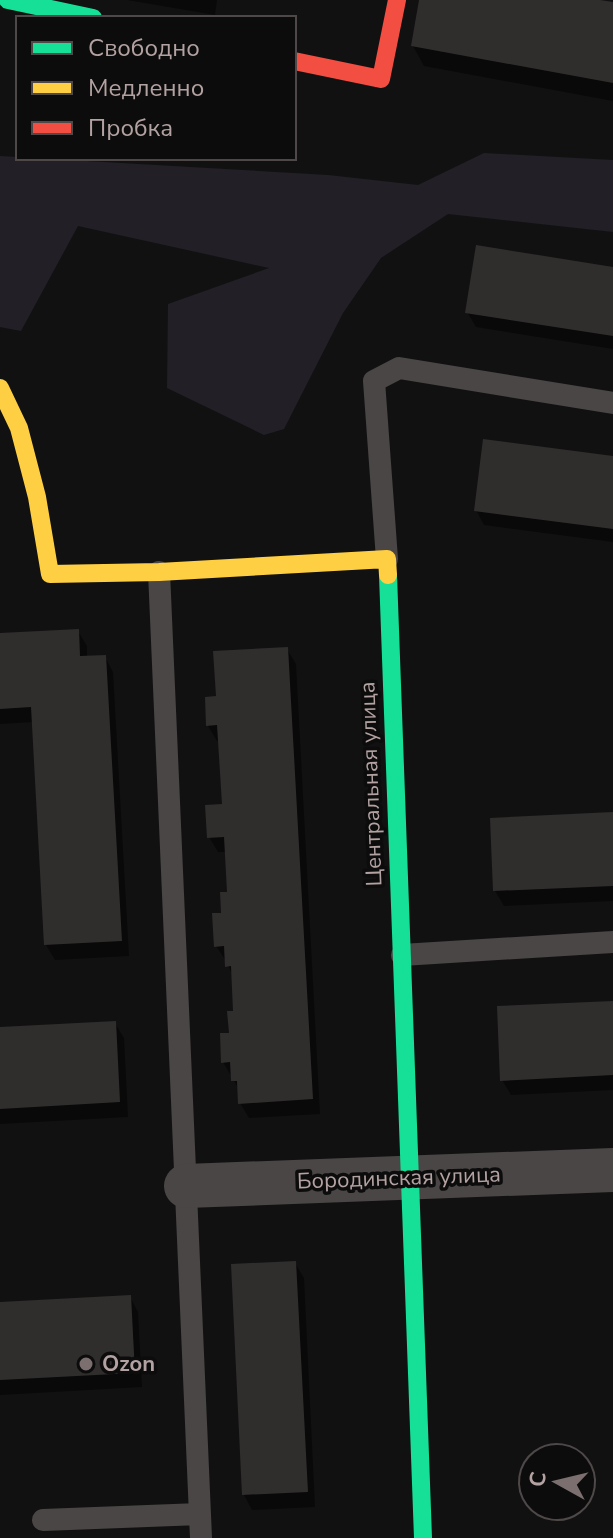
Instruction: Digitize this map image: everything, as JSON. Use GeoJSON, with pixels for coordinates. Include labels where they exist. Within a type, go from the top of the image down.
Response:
{"type":"FeatureCollection","features":[{"type":"Feature","properties":{"kind":"street"},"geometry":{"type":"LineString","coordinates":[[8,0],[84,16]]}},
{"type":"Feature","properties":{"kind":"street"},"geometry":{"type":"LineString","coordinates":[[296,61],[381,79],[397,0]]}},
{"type":"Feature","properties":{"kind":"street"},"geometry":{"type":"LineString","coordinates":[[0,388],[19,428],[37,497],[50,574],[159,572],[387,559]]}},
{"type":"Feature","properties":{"kind":"street","name":"Центральная улица"},"geometry":{"type":"LineString","coordinates":[[387,559],[423,1538]]}},
{"type":"Feature","properties":{"kind":"street","name":"Бородинская улица"},"geometry":{"type":"LineString","coordinates":[[186,1186],[613,1170]]}},
{"type":"Feature","properties":{"kind":"lane"},"geometry":{"type":"LineString","coordinates":[[387,559],[374,381],[399,368],[613,403]]}},
{"type":"Feature","properties":{"kind":"lane"},"geometry":{"type":"LineString","coordinates":[[159,572],[201,1538]]}},
{"type":"Feature","properties":{"kind":"lane"},"geometry":{"type":"LineString","coordinates":[[402,955],[613,942]]}},
{"type":"Feature","properties":{"kind":"lane"},"geometry":{"type":"LineString","coordinates":[[43,1520],[200,1514]]}},
{"type":"Feature","properties":{"kind":"shaded area"},"geometry":{"type":"Polygon","coordinates":[[[484,153],[613,160],[613,232],[448,214],[381,258],[343,313],[284,429],[264,435],[167,388],[168,304],[269,268],[78,226],[21,331],[0,327],[0,156],[16,157],[16,160],[69,160],[328,175],[418,185],[484,153]]]}},
{"type":"Feature","properties":{"kind":"building"},"geometry":{"type":"Polygon","coordinates":[[[419,0],[613,2],[613,83],[411,46],[419,0]]]}},
{"type":"Feature","properties":{"kind":"building"},"geometry":{"type":"Polygon","coordinates":[[[476,245],[613,267],[613,336],[465,313],[476,245]]]}},
{"type":"Feature","properties":{"kind":"building"},"geometry":{"type":"Polygon","coordinates":[[[483,439],[613,456],[613,529],[474,511],[483,439]]]}},
{"type":"Feature","properties":{"kind":"building"},"geometry":{"type":"Polygon","coordinates":[[[79,629],[80,656],[106,655],[122,941],[44,945],[31,707],[0,709],[0,633],[79,629]]]}},
{"type":"Feature","properties":{"kind":"building"},"geometry":{"type":"Polygon","coordinates":[[[288,647],[313,1099],[238,1104],[237,1081],[231,1081],[230,1062],[221,1063],[220,1033],[229,1033],[227,1011],[233,1011],[231,966],[225,967],[224,946],[214,947],[212,913],[221,913],[220,892],[227,892],[224,837],[207,838],[205,805],[222,804],[217,725],[206,726],[205,697],[216,696],[213,651],[288,647]]]}},
{"type":"Feature","properties":{"kind":"building"},"geometry":{"type":"Polygon","coordinates":[[[613,812],[613,886],[493,891],[490,818],[613,812]]]}},
{"type":"Feature","properties":{"kind":"building"},"geometry":{"type":"Polygon","coordinates":[[[613,1001],[613,1075],[500,1081],[497,1006],[613,1001]]]}},
{"type":"Feature","properties":{"kind":"building"},"geometry":{"type":"Polygon","coordinates":[[[116,1021],[120,1102],[0,1109],[0,1027],[116,1021]]]}},
{"type":"Feature","properties":{"kind":"building"},"geometry":{"type":"Polygon","coordinates":[[[296,1261],[308,1492],[242,1495],[231,1264],[296,1261]]]}},
{"type":"Feature","properties":{"kind":"building"},"geometry":{"type":"Polygon","coordinates":[[[131,1295],[135,1373],[0,1380],[0,1302],[131,1295]]]}},
{"type":"Feature","properties":{"kind":"traffic: fast"},"geometry":{"type":"LineString","coordinates":[[8,0],[84,16]]}},
{"type":"Feature","properties":{"kind":"traffic: fast"},"geometry":{"type":"LineString","coordinates":[[388,575],[423,1538]]}},
{"type":"Feature","properties":{"kind":"traffic: slow"},"geometry":{"type":"LineString","coordinates":[[0,388],[19,428],[37,497],[50,574],[159,572],[387,559],[388,575]]}},
{"type":"Feature","properties":{"kind":"traffic: jam"},"geometry":{"type":"LineString","coordinates":[[296,61],[381,79],[397,0]]}},
{"type":"Feature","properties":{"kind":"place","name":"Ozon"},"geometry":{"type":"Point","coordinates":[86,1364]}}]}
